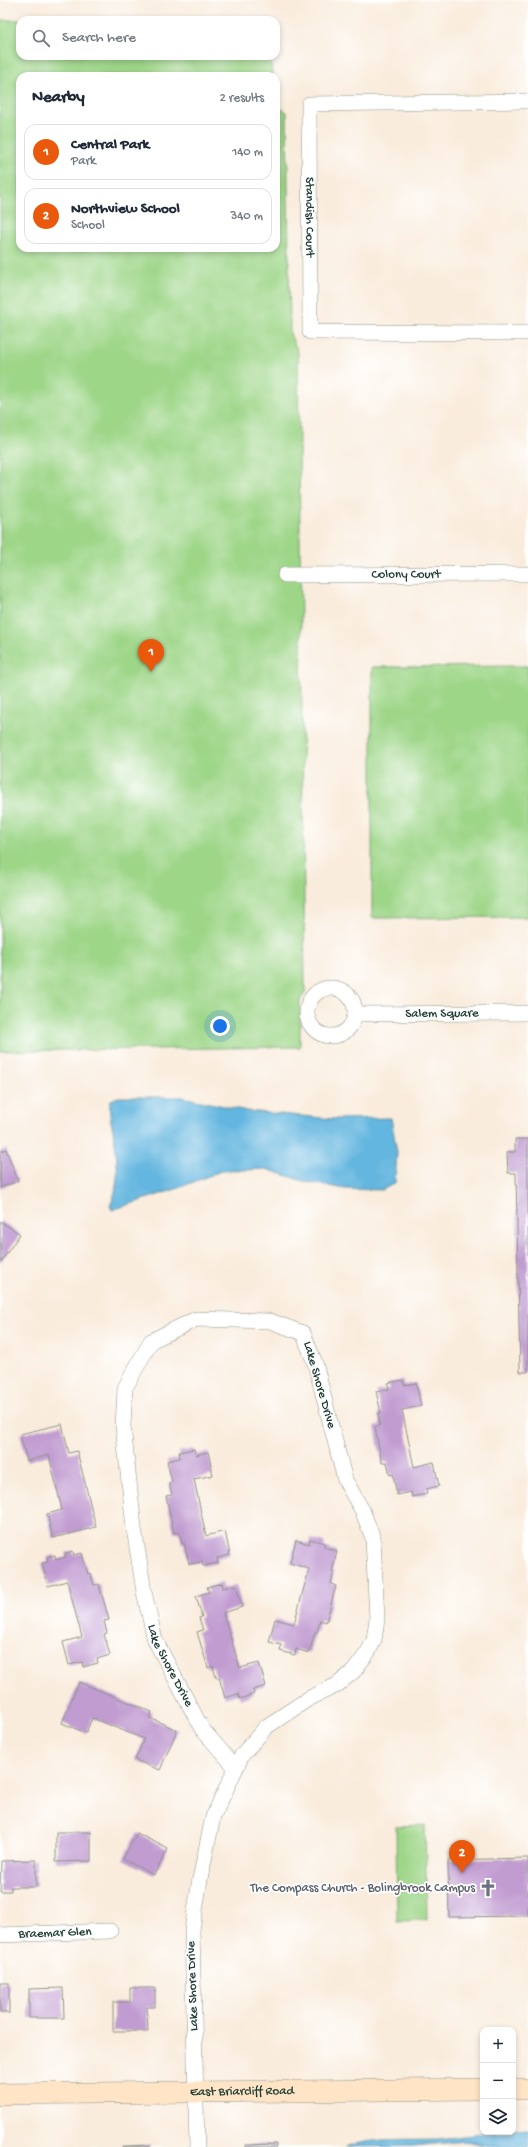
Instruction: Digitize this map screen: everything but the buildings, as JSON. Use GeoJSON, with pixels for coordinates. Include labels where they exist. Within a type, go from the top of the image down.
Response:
{"type":"FeatureCollection","features":[{"type":"Feature","properties":{"kind":"street","name":"Standish Court"},"geometry":{"type":"LineString","coordinates":[[528,101],[309,104],[310,332],[528,333]]}},
{"type":"Feature","properties":{"kind":"street","name":"Colony Court"},"geometry":{"type":"LineString","coordinates":[[285,576],[528,574]]}},
{"type":"Feature","properties":{"kind":"street","name":"Salem Square"},"geometry":{"type":"LineString","coordinates":[[355,1014],[528,1013]]}},
{"type":"Feature","properties":{"kind":"street","name":"Lake Shore Drive"},"geometry":{"type":"LineString","coordinates":[[197,2147],[192,1930],[200,1879],[213,1817],[236,1768],[242,1755],[266,1727],[308,1699],[337,1685],[362,1664],[371,1646],[377,1619],[373,1538],[362,1510],[345,1480],[315,1363],[304,1333],[270,1321],[196,1319],[151,1341],[124,1388],[123,1426],[143,1585],[155,1640],[202,1729],[236,1768]]}},
{"type":"Feature","properties":{"kind":"street","name":"Braemar Glen"},"geometry":{"type":"LineString","coordinates":[[0,1935],[110,1931]]}},
{"type":"Feature","properties":{"kind":"street","name":"East Briarcliff Road"},"geometry":{"type":"LineString","coordinates":[[0,2094],[480,2089]]}},
{"type":"Feature","properties":{"kind":"street"},"geometry":{"type":"LineString","coordinates":[[516,2089],[528,2089]]}},
{"type":"Feature","properties":{"kind":"green space"},"geometry":{"type":"Polygon","coordinates":[[[0,20],[16,20],[16,60],[271,60],[272,72],[16,72],[16,252],[280,252],[280,108],[287,112],[290,334],[298,352],[305,993],[300,1000],[300,1047],[0,1051],[0,20]]]}},
{"type":"Feature","properties":{"kind":"green space"},"geometry":{"type":"Polygon","coordinates":[[[528,666],[528,917],[372,918],[372,667],[528,666]]]}},
{"type":"Feature","properties":{"kind":"green space"},"geometry":{"type":"Polygon","coordinates":[[[425,1825],[427,1920],[397,1921],[396,1826],[425,1825]]]}},
{"type":"Feature","properties":{"kind":"water"},"geometry":{"type":"Polygon","coordinates":[[[118,1097],[182,1097],[247,1111],[334,1119],[391,1118],[397,1152],[395,1183],[382,1190],[345,1189],[306,1182],[266,1169],[221,1171],[176,1189],[112,1210],[110,1206],[116,1188],[117,1169],[110,1108],[111,1100],[118,1097]]]}},
{"type":"Feature","properties":{"kind":"water"},"geometry":{"type":"Polygon","coordinates":[[[528,2129],[528,2147],[493,2147],[466,2141],[414,2146],[345,2147],[378,2140],[436,2139],[480,2134],[516,2135],[516,2130],[528,2129]]]}},
{"type":"Feature","properties":{"kind":"place","name":"Central Park"},"geometry":{"type":"Point","coordinates":[151,672]}},
{"type":"Feature","properties":{"kind":"place","name":"Northview School"},"geometry":{"type":"Point","coordinates":[462,1873]}},
{"type":"Feature","properties":{"kind":"place","name":"The Compass Church - Bolingbrook Campus"},"geometry":{"type":"Point","coordinates":[488,1888]}}]}
